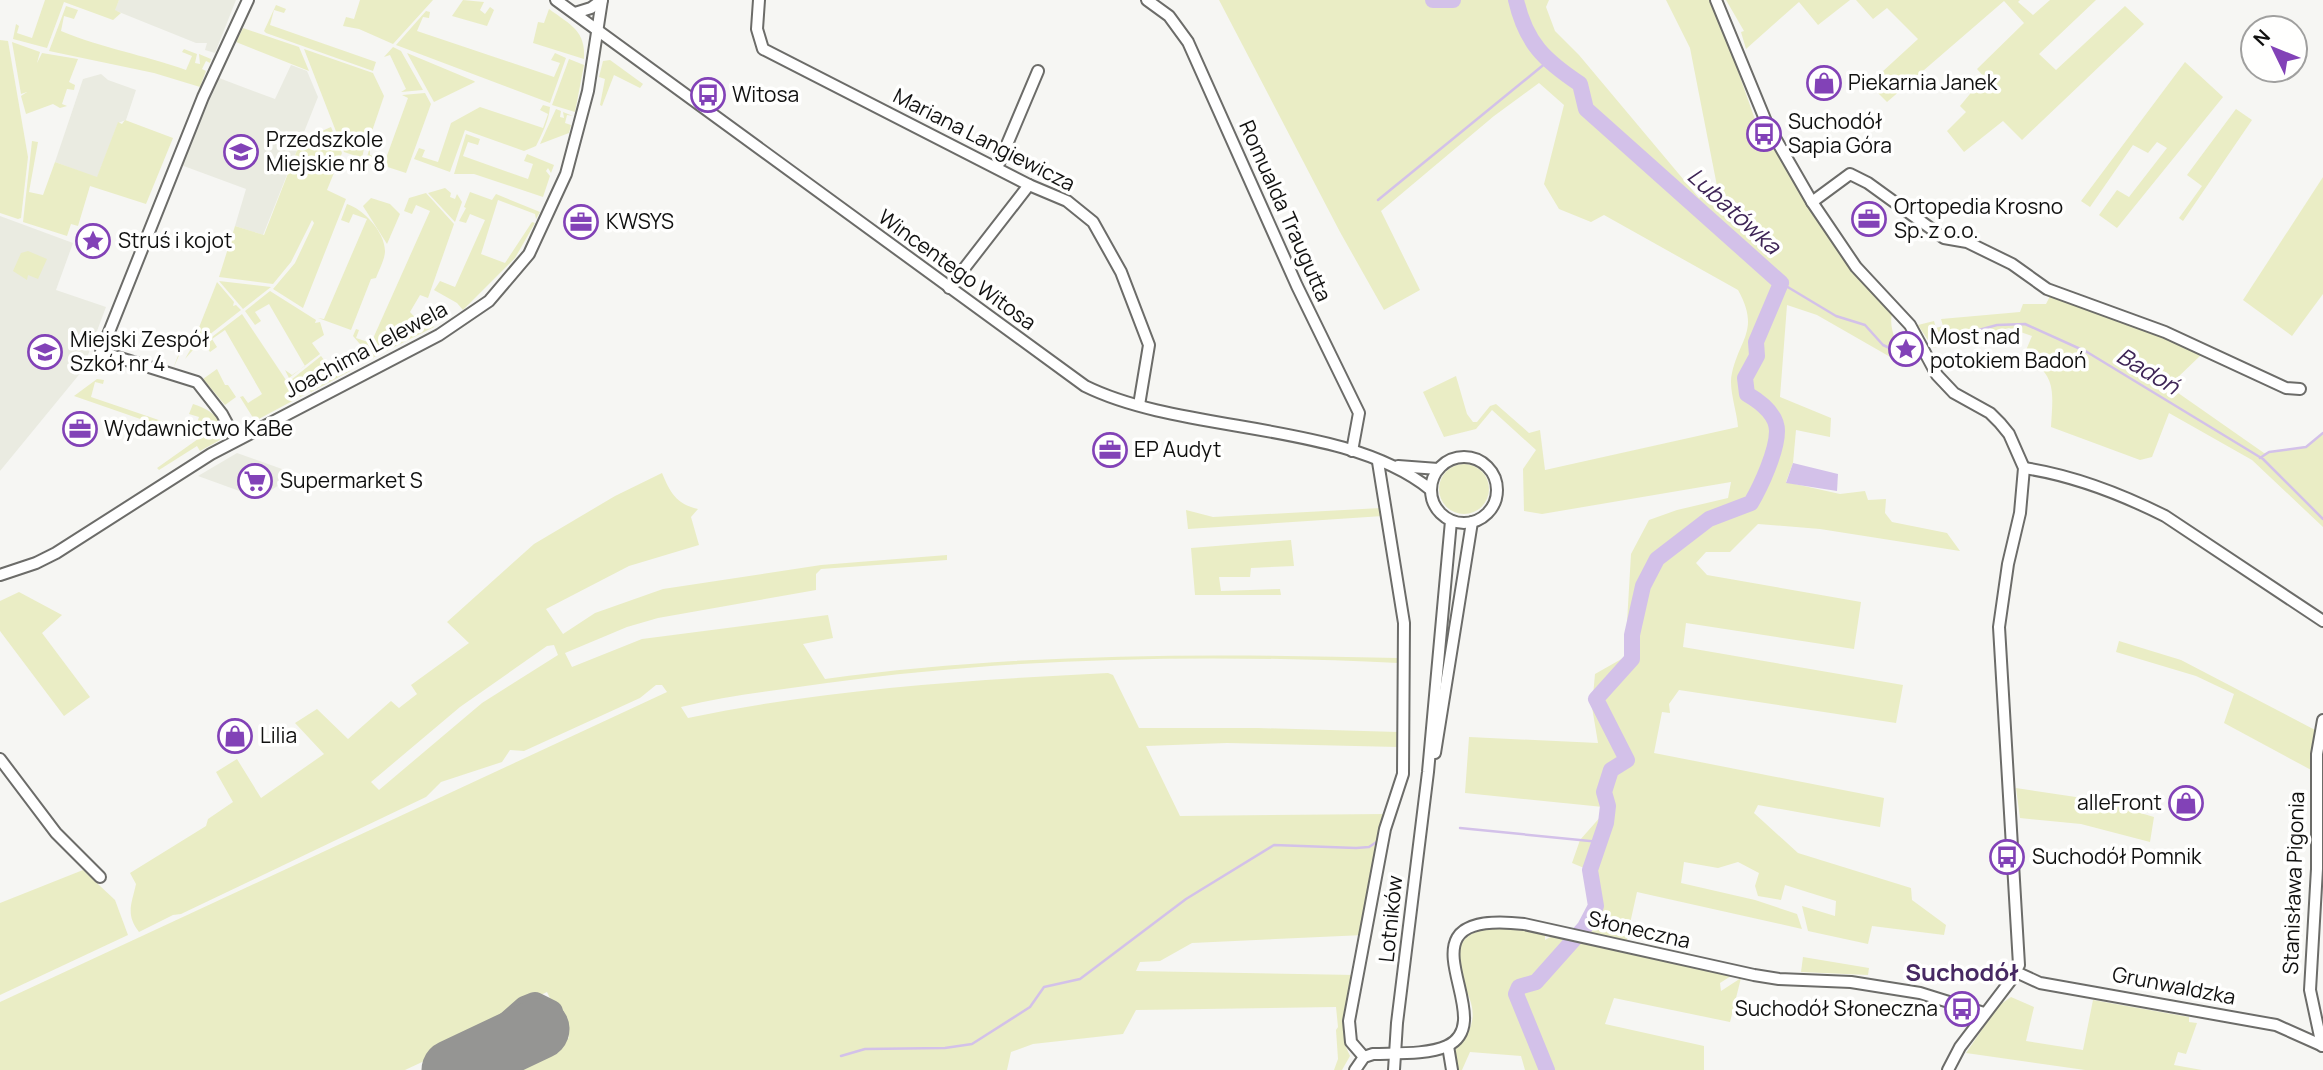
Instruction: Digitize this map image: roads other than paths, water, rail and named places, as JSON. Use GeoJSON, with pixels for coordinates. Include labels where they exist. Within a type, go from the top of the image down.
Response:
{"type":"FeatureCollection","features":[{"type":"Feature","properties":{"kind":"street"},"geometry":{"type":"LineString","coordinates":[[236,440],[222,414],[197,382],[101,352],[203,97],[248,0]]}},
{"type":"Feature","properties":{"kind":"street","name":"Wincentego Witosa"},"geometry":{"type":"LineString","coordinates":[[556,0],[1085,386],[1104,395],[1139,405],[1352,451],[1382,463],[1431,490]]}},
{"type":"Feature","properties":{"kind":"street"},"geometry":{"type":"LineString","coordinates":[[575,13],[591,8],[602,0]]}},
{"type":"Feature","properties":{"kind":"street","name":"Joachima Lelewela"},"geometry":{"type":"LineString","coordinates":[[0,575],[56,553],[236,440],[439,335],[481,307],[529,254],[566,174],[589,91],[602,0]]}},
{"type":"Feature","properties":{"kind":"street","name":"Mariana Langiewicza"},"geometry":{"type":"LineString","coordinates":[[760,0],[757,29],[763,49],[1029,185],[1067,201],[1093,222],[1121,272],[1149,345],[1139,405]]}},
{"type":"Feature","properties":{"kind":"street","name":"Romualda Traugutta"},"geometry":{"type":"LineString","coordinates":[[1147,0],[1169,16],[1188,42],[1297,286],[1359,414],[1352,451]]}},
{"type":"Feature","properties":{"kind":"street"},"geometry":{"type":"LineString","coordinates":[[1716,0],[1768,124],[1812,202],[1856,267],[1910,325],[1944,385],[2000,423],[2009,434],[2024,468],[2020,513],[2008,564],[1999,627],[2018,912],[2019,965],[1984,1013],[1948,1070]]}},
{"type":"Feature","properties":{"kind":"street"},"geometry":{"type":"LineString","coordinates":[[998,168],[1038,71]]}},
{"type":"Feature","properties":{"kind":"street"},"geometry":{"type":"LineString","coordinates":[[1812,202],[1850,174],[1868,183],[1944,238],[1967,242],[2012,264],[2047,289],[2165,332],[2286,388],[2300,389]]}},
{"type":"Feature","properties":{"kind":"street"},"geometry":{"type":"LineString","coordinates":[[949,288],[1029,185]]}},
{"type":"Feature","properties":{"kind":"street"},"geometry":{"type":"LineString","coordinates":[[1455,458],[1476,459],[1492,472],[1497,492],[1490,511],[1472,522],[1451,521],[1436,508],[1431,490],[1438,469],[1455,458]]}},
{"type":"Feature","properties":{"kind":"street"},"geometry":{"type":"LineString","coordinates":[[1364,1057],[1352,1042],[1349,1021],[1366,946],[1385,830],[1403,774],[1404,623],[1382,463]]}},
{"type":"Feature","properties":{"kind":"street","name":"Wincentego Witosa"},"geometry":{"type":"LineString","coordinates":[[1382,463],[1438,469]]}},
{"type":"Feature","properties":{"kind":"street"},"geometry":{"type":"LineString","coordinates":[[2024,468],[2042,471],[2138,503],[2165,516],[2323,621]]}},
{"type":"Feature","properties":{"kind":"street","name":"Lotników"},"geometry":{"type":"LineString","coordinates":[[1394,1070],[1428,772],[1451,521]]}},
{"type":"Feature","properties":{"kind":"street","name":"Lotników"},"geometry":{"type":"LineString","coordinates":[[1428,772],[1435,754],[1472,522]]}},
{"type":"Feature","properties":{"kind":"street","name":"Stanisława Pigonia"},"geometry":{"type":"LineString","coordinates":[[2323,720],[2317,754],[2316,869],[2310,990],[2323,1046]]}},
{"type":"Feature","properties":{"kind":"street"},"geometry":{"type":"LineString","coordinates":[[0,758],[56,833],[100,877]]}},
{"type":"Feature","properties":{"kind":"street","name":"Słoneczna"},"geometry":{"type":"LineString","coordinates":[[1448,1046],[1464,1024],[1465,1004],[1454,973],[1453,948],[1467,929],[1476,923],[1496,921],[1562,932],[1779,979],[1852,982],[1909,991],[1984,1013]]}},
{"type":"Feature","properties":{"kind":"street","name":"Grunwaldzka"},"geometry":{"type":"LineString","coordinates":[[2016,972],[2040,983],[2276,1025],[2323,1046]]}},
{"type":"Feature","properties":{"kind":"street"},"geometry":{"type":"LineString","coordinates":[[1355,1070],[1364,1057],[1448,1046],[1452,1070]]}},
{"type":"Feature","properties":{"kind":"waterway","name":"Lubatówka"},"geometry":{"type":"LineString","coordinates":[[1433,0],[1453,0]]}},
{"type":"Feature","properties":{"kind":"waterway","name":"Lubatówka"},"geometry":{"type":"LineString","coordinates":[[1516,0],[1525,28],[1538,49],[1556,67],[1580,84],[1586,109],[1781,283],[1756,342],[1757,356],[1745,378],[1747,394],[1766,409],[1776,425],[1774,448],[1764,478],[1751,503],[1709,519],[1657,559],[1643,586],[1632,635],[1632,659],[1596,699],[1627,760],[1611,770],[1604,792],[1608,806],[1606,823],[1590,870],[1596,906],[1585,927],[1536,982],[1519,987],[1516,994],[1547,1070]]}},
{"type":"Feature","properties":{"kind":"waterway"},"geometry":{"type":"LineString","coordinates":[[1378,200],[1547,62]]}},
{"type":"Feature","properties":{"kind":"waterway","name":"Badoń"},"geometry":{"type":"LineString","coordinates":[[1781,283],[1836,316],[1865,325],[1883,345],[1898,352],[1918,346]]}},
{"type":"Feature","properties":{"kind":"waterway","name":"Badoń"},"geometry":{"type":"LineString","coordinates":[[1924,345],[1997,325],[2025,324],[2087,352],[2263,459],[2323,519]]}},
{"type":"Feature","properties":{"kind":"waterway"},"geometry":{"type":"LineString","coordinates":[[2260,458],[2269,452],[2306,447],[2323,433]]}},
{"type":"Feature","properties":{"kind":"waterway"},"geometry":{"type":"LineString","coordinates":[[1460,828],[1600,842]]}},
{"type":"Feature","properties":{"kind":"waterway"},"geometry":{"type":"LineString","coordinates":[[841,1056],[865,1049],[945,1048],[972,1044],[1030,1007],[1044,987],[1080,979],[1186,899],[1274,845],[1356,848],[1369,847],[1378,841]]}},
{"type":"Feature","properties":{"kind":"place","name":"Piekarnia Janek"},"geometry":{"type":"Point","coordinates":[1824,83]}},
{"type":"Feature","properties":{"kind":"place","name":"Witosa"},"geometry":{"type":"Point","coordinates":[708,95]}},
{"type":"Feature","properties":{"kind":"place","name":"Suchodół Sapia Góra"},"geometry":{"type":"Point","coordinates":[1764,134]}},
{"type":"Feature","properties":{"kind":"place","name":"Przedszkole Miejskie nr 8"},"geometry":{"type":"Point","coordinates":[241,152]}},
{"type":"Feature","properties":{"kind":"place","name":"Ortopedia Krosno Sp. z o.o."},"geometry":{"type":"Point","coordinates":[1869,219]}},
{"type":"Feature","properties":{"kind":"place","name":"KWSYS"},"geometry":{"type":"Point","coordinates":[581,222]}},
{"type":"Feature","properties":{"kind":"place","name":"Struś i kojot"},"geometry":{"type":"Point","coordinates":[93,241]}},
{"type":"Feature","properties":{"kind":"place","name":"Most nad potokiem Badoń"},"geometry":{"type":"Point","coordinates":[1906,349]}},
{"type":"Feature","properties":{"kind":"place","name":"Miejski Zespół Szkół nr 4"},"geometry":{"type":"Point","coordinates":[45,352]}},
{"type":"Feature","properties":{"kind":"place","name":"Wydawnictwo KaBe"},"geometry":{"type":"Point","coordinates":[80,429]}},
{"type":"Feature","properties":{"kind":"place","name":"EP Audyt"},"geometry":{"type":"Point","coordinates":[1110,450]}},
{"type":"Feature","properties":{"kind":"place","name":"Supermarket S"},"geometry":{"type":"Point","coordinates":[255,481]}},
{"type":"Feature","properties":{"kind":"place","name":"Lilia"},"geometry":{"type":"Point","coordinates":[235,736]}},
{"type":"Feature","properties":{"kind":"place","name":"alleFront"},"geometry":{"type":"Point","coordinates":[2186,803]}},
{"type":"Feature","properties":{"kind":"place","name":"Suchodół Pomnik"},"geometry":{"type":"Point","coordinates":[2007,857]}},
{"type":"Feature","properties":{"kind":"place","name":"Suchodół Słoneczna"},"geometry":{"type":"Point","coordinates":[1962,1009]}},
{"type":"Feature","properties":{"kind":"district","name":"Suchodół"},"geometry":{"type":"Point","coordinates":[1962,973]}}]}
